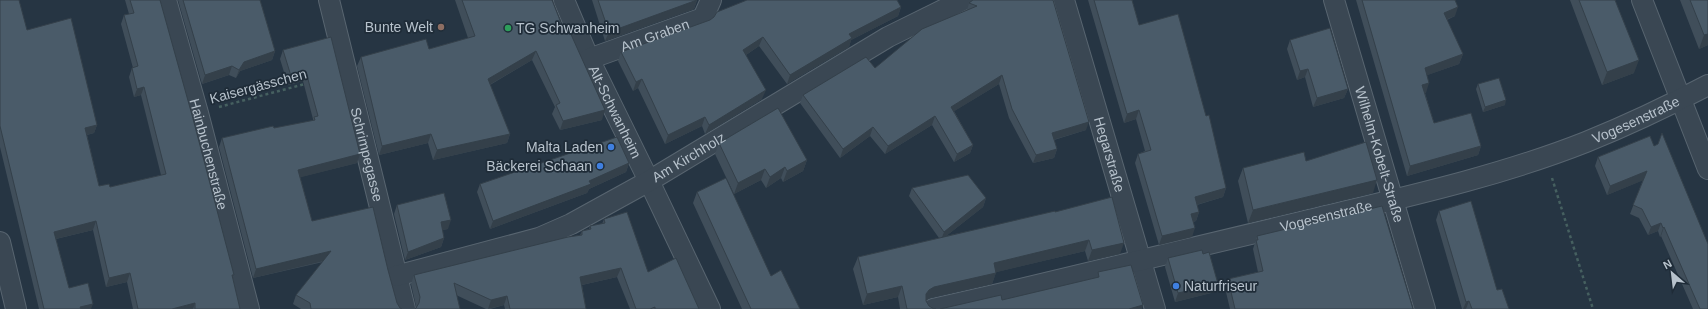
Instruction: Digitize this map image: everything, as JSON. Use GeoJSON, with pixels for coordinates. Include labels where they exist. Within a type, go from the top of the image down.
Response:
{"type":"FeatureCollection","features":[{"type":"Feature","properties":{"kind":"street","name":"Hainbuchenstraße"},"geometry":{"type":"LineString","coordinates":[[166,0],[198,113],[249,309]]}},
{"type":"Feature","properties":{"kind":"street","name":"Schrimpegasse"},"geometry":{"type":"LineString","coordinates":[[328,0],[348,72],[405,309]]}},
{"type":"Feature","properties":{"kind":"street","name":"Alt-Schwanheim"},"geometry":{"type":"LineString","coordinates":[[564,0],[589,59],[710,309]]}},
{"type":"Feature","properties":{"kind":"street","name":"Am Graben"},"geometry":{"type":"LineString","coordinates":[[589,59],[703,18],[711,0]]}},
{"type":"Feature","properties":{"kind":"street","name":"Am Kirchholz"},"geometry":{"type":"LineString","coordinates":[[396,276],[539,238],[571,224],[649,181],[888,37],[963,0]]}},
{"type":"Feature","properties":{"kind":"street","name":"Hegarstraße"},"geometry":{"type":"LineString","coordinates":[[1064,0],[1155,309]]}},
{"type":"Feature","properties":{"kind":"street","name":"Wilhelm-Kobelt-Straße"},"geometry":{"type":"LineString","coordinates":[[1334,0],[1425,309]]}},
{"type":"Feature","properties":{"kind":"street"},"geometry":{"type":"LineString","coordinates":[[1642,0],[1708,169]]}},
{"type":"Feature","properties":{"kind":"street","name":"Vogesenstraße"},"geometry":{"type":"LineString","coordinates":[[933,309],[1141,261],[1393,200],[1486,175],[1586,142],[1681,99],[1708,85]]}},
{"type":"Feature","properties":{"kind":"street"},"geometry":{"type":"LineString","coordinates":[[0,242],[16,309]]}},
{"type":"Feature","properties":{"kind":"path","name":"Kaisergässchen"},"geometry":{"type":"LineString","coordinates":[[198,113],[310,82]]}},
{"type":"Feature","properties":{"kind":"path"},"geometry":{"type":"LineString","coordinates":[[1545,156],[1593,309]]}},
{"type":"Feature","properties":{"kind":"building"},"geometry":{"type":"Polygon","coordinates":[[[0,0],[19,0],[27,30],[71,18],[97,125],[85,128],[99,186],[109,184],[110,187],[166,174],[144,87],[137,89],[132,68],[138,66],[124,15],[134,13],[130,0],[160,0],[234,275],[232,275],[240,309],[195,309],[195,303],[172,309],[138,309],[130,273],[109,278],[96,221],[54,232],[69,288],[88,283],[93,304],[80,307],[81,309],[44,309],[0,126],[0,0]]]}},
{"type":"Feature","properties":{"kind":"building"},"geometry":{"type":"Polygon","coordinates":[[[183,0],[260,0],[275,51],[244,62],[239,70],[232,66],[205,75],[183,0]]]}},
{"type":"Feature","properties":{"kind":"building"},"geometry":{"type":"Polygon","coordinates":[[[462,0],[552,0],[565,33],[569,30],[605,110],[563,121],[556,105],[560,103],[536,51],[488,79],[510,134],[437,150],[431,134],[382,146],[361,57],[426,39],[429,49],[475,36],[462,0]]]}},
{"type":"Feature","properties":{"kind":"building"},"geometry":{"type":"Polygon","coordinates":[[[598,0],[697,0],[609,32],[598,0]]]}},
{"type":"Feature","properties":{"kind":"building"},"geometry":{"type":"Polygon","coordinates":[[[747,0],[897,0],[901,7],[849,34],[852,38],[790,75],[763,37],[743,50],[766,90],[709,125],[705,117],[668,135],[642,79],[636,82],[621,52],[710,20],[717,12],[747,0]]]}},
{"type":"Feature","properties":{"kind":"building"},"geometry":{"type":"Polygon","coordinates":[[[973,0],[1053,0],[1089,122],[1052,133],[1057,149],[1036,155],[1012,109],[1002,75],[951,107],[973,145],[957,154],[935,116],[888,146],[873,127],[843,149],[803,95],[866,57],[875,68],[922,29],[977,6],[969,3],[973,0]]]}},
{"type":"Feature","properties":{"kind":"building"},"geometry":{"type":"Polygon","coordinates":[[[1094,0],[1132,0],[1139,25],[1178,14],[1206,116],[1209,115],[1226,188],[1195,197],[1199,212],[1191,214],[1195,228],[1162,236],[1138,154],[1151,150],[1139,110],[1127,114],[1094,0]]]}},
{"type":"Feature","properties":{"kind":"building"},"geometry":{"type":"Polygon","coordinates":[[[1362,0],[1455,0],[1458,7],[1444,13],[1463,54],[1425,68],[1429,83],[1422,85],[1434,123],[1471,113],[1481,146],[1410,166],[1362,0]]]}},
{"type":"Feature","properties":{"kind":"building"},"geometry":{"type":"Polygon","coordinates":[[[1579,0],[1615,0],[1639,60],[1607,72],[1579,0]]]}},
{"type":"Feature","properties":{"kind":"building"},"geometry":{"type":"Polygon","coordinates":[[[1690,0],[1708,0],[1708,34],[1704,35],[1690,0]]]}},
{"type":"Feature","properties":{"kind":"building"},"geometry":{"type":"Polygon","coordinates":[[[1330,28],[1348,89],[1317,98],[1308,69],[1300,71],[1290,40],[1330,28]]]}},
{"type":"Feature","properties":{"kind":"building"},"geometry":{"type":"Polygon","coordinates":[[[331,37],[360,154],[298,170],[312,221],[373,207],[397,303],[402,309],[311,309],[310,303],[296,295],[331,251],[256,269],[222,138],[273,126],[274,128],[315,120],[314,117],[318,116],[306,72],[291,76],[283,50],[331,37]]]}},
{"type":"Feature","properties":{"kind":"building"},"geometry":{"type":"Polygon","coordinates":[[[1499,78],[1506,100],[1485,107],[1478,84],[1499,78]]]}},
{"type":"Feature","properties":{"kind":"building"},"geometry":{"type":"Polygon","coordinates":[[[778,108],[807,160],[787,171],[785,167],[770,177],[765,169],[738,183],[719,143],[778,108]]]}},
{"type":"Feature","properties":{"kind":"building"},"geometry":{"type":"Polygon","coordinates":[[[1662,133],[1708,244],[1708,309],[1700,309],[1664,227],[1663,228],[1661,223],[1651,227],[1642,209],[1633,205],[1647,171],[1610,186],[1598,157],[1650,136],[1654,146],[1658,144],[1662,133]]]}},
{"type":"Feature","properties":{"kind":"building"},"geometry":{"type":"Polygon","coordinates":[[[617,137],[629,163],[589,181],[591,184],[493,221],[480,184],[617,137]]]}},
{"type":"Feature","properties":{"kind":"building"},"geometry":{"type":"Polygon","coordinates":[[[1366,142],[1377,180],[1253,210],[1243,168],[1304,152],[1306,161],[1366,142]]]}},
{"type":"Feature","properties":{"kind":"building"},"geometry":{"type":"Polygon","coordinates":[[[968,175],[986,198],[944,232],[912,188],[968,175]]]}},
{"type":"Feature","properties":{"kind":"building"},"geometry":{"type":"Polygon","coordinates":[[[726,178],[771,276],[781,270],[800,309],[751,309],[697,192],[726,178]]]}},
{"type":"Feature","properties":{"kind":"building"},"geometry":{"type":"Polygon","coordinates":[[[444,193],[451,220],[441,222],[444,238],[408,252],[397,205],[444,193]]]}},
{"type":"Feature","properties":{"kind":"building"},"geometry":{"type":"Polygon","coordinates":[[[1112,197],[1124,243],[1092,250],[1089,240],[994,263],[996,273],[934,287],[929,290],[926,294],[926,301],[929,306],[934,309],[907,309],[902,286],[867,294],[858,257],[1055,212],[1112,197]]]}},
{"type":"Feature","properties":{"kind":"building"},"geometry":{"type":"Polygon","coordinates":[[[1471,201],[1497,290],[1502,289],[1509,309],[1472,309],[1469,301],[1466,302],[1439,211],[1471,201]]]}},
{"type":"Feature","properties":{"kind":"building"},"geometry":{"type":"Polygon","coordinates":[[[1382,206],[1413,309],[1235,309],[1228,279],[1263,271],[1256,240],[1258,240],[1257,236],[1382,206]]]}},
{"type":"Feature","properties":{"kind":"building"},"geometry":{"type":"Polygon","coordinates":[[[627,212],[648,272],[676,258],[699,309],[655,309],[655,307],[650,309],[636,309],[621,268],[580,277],[586,309],[510,309],[507,296],[491,300],[454,283],[460,309],[415,309],[419,303],[420,297],[414,275],[568,237],[582,235],[582,231],[591,229],[590,226],[605,223],[604,219],[627,212]]]}},
{"type":"Feature","properties":{"kind":"building"},"geometry":{"type":"Polygon","coordinates":[[[1202,250],[1203,254],[1209,252],[1218,284],[1178,293],[1168,258],[1202,250]]]}},
{"type":"Feature","properties":{"kind":"building"},"geometry":{"type":"Polygon","coordinates":[[[1131,265],[1143,305],[1129,309],[940,309],[1001,295],[1002,300],[1099,277],[1098,272],[1131,265]]]}},
{"type":"Feature","properties":{"kind":"place","name":"Bunte Welt"},"geometry":{"type":"Point","coordinates":[441,27]}},
{"type":"Feature","properties":{"kind":"place","name":"TG Schwanheim"},"geometry":{"type":"Point","coordinates":[508,28]}},
{"type":"Feature","properties":{"kind":"place","name":"Malta Laden"},"geometry":{"type":"Point","coordinates":[611,147]}},
{"type":"Feature","properties":{"kind":"place","name":"Bäckerei Schaan"},"geometry":{"type":"Point","coordinates":[600,166]}},
{"type":"Feature","properties":{"kind":"place","name":"Naturfriseur"},"geometry":{"type":"Point","coordinates":[1176,286]}}]}
